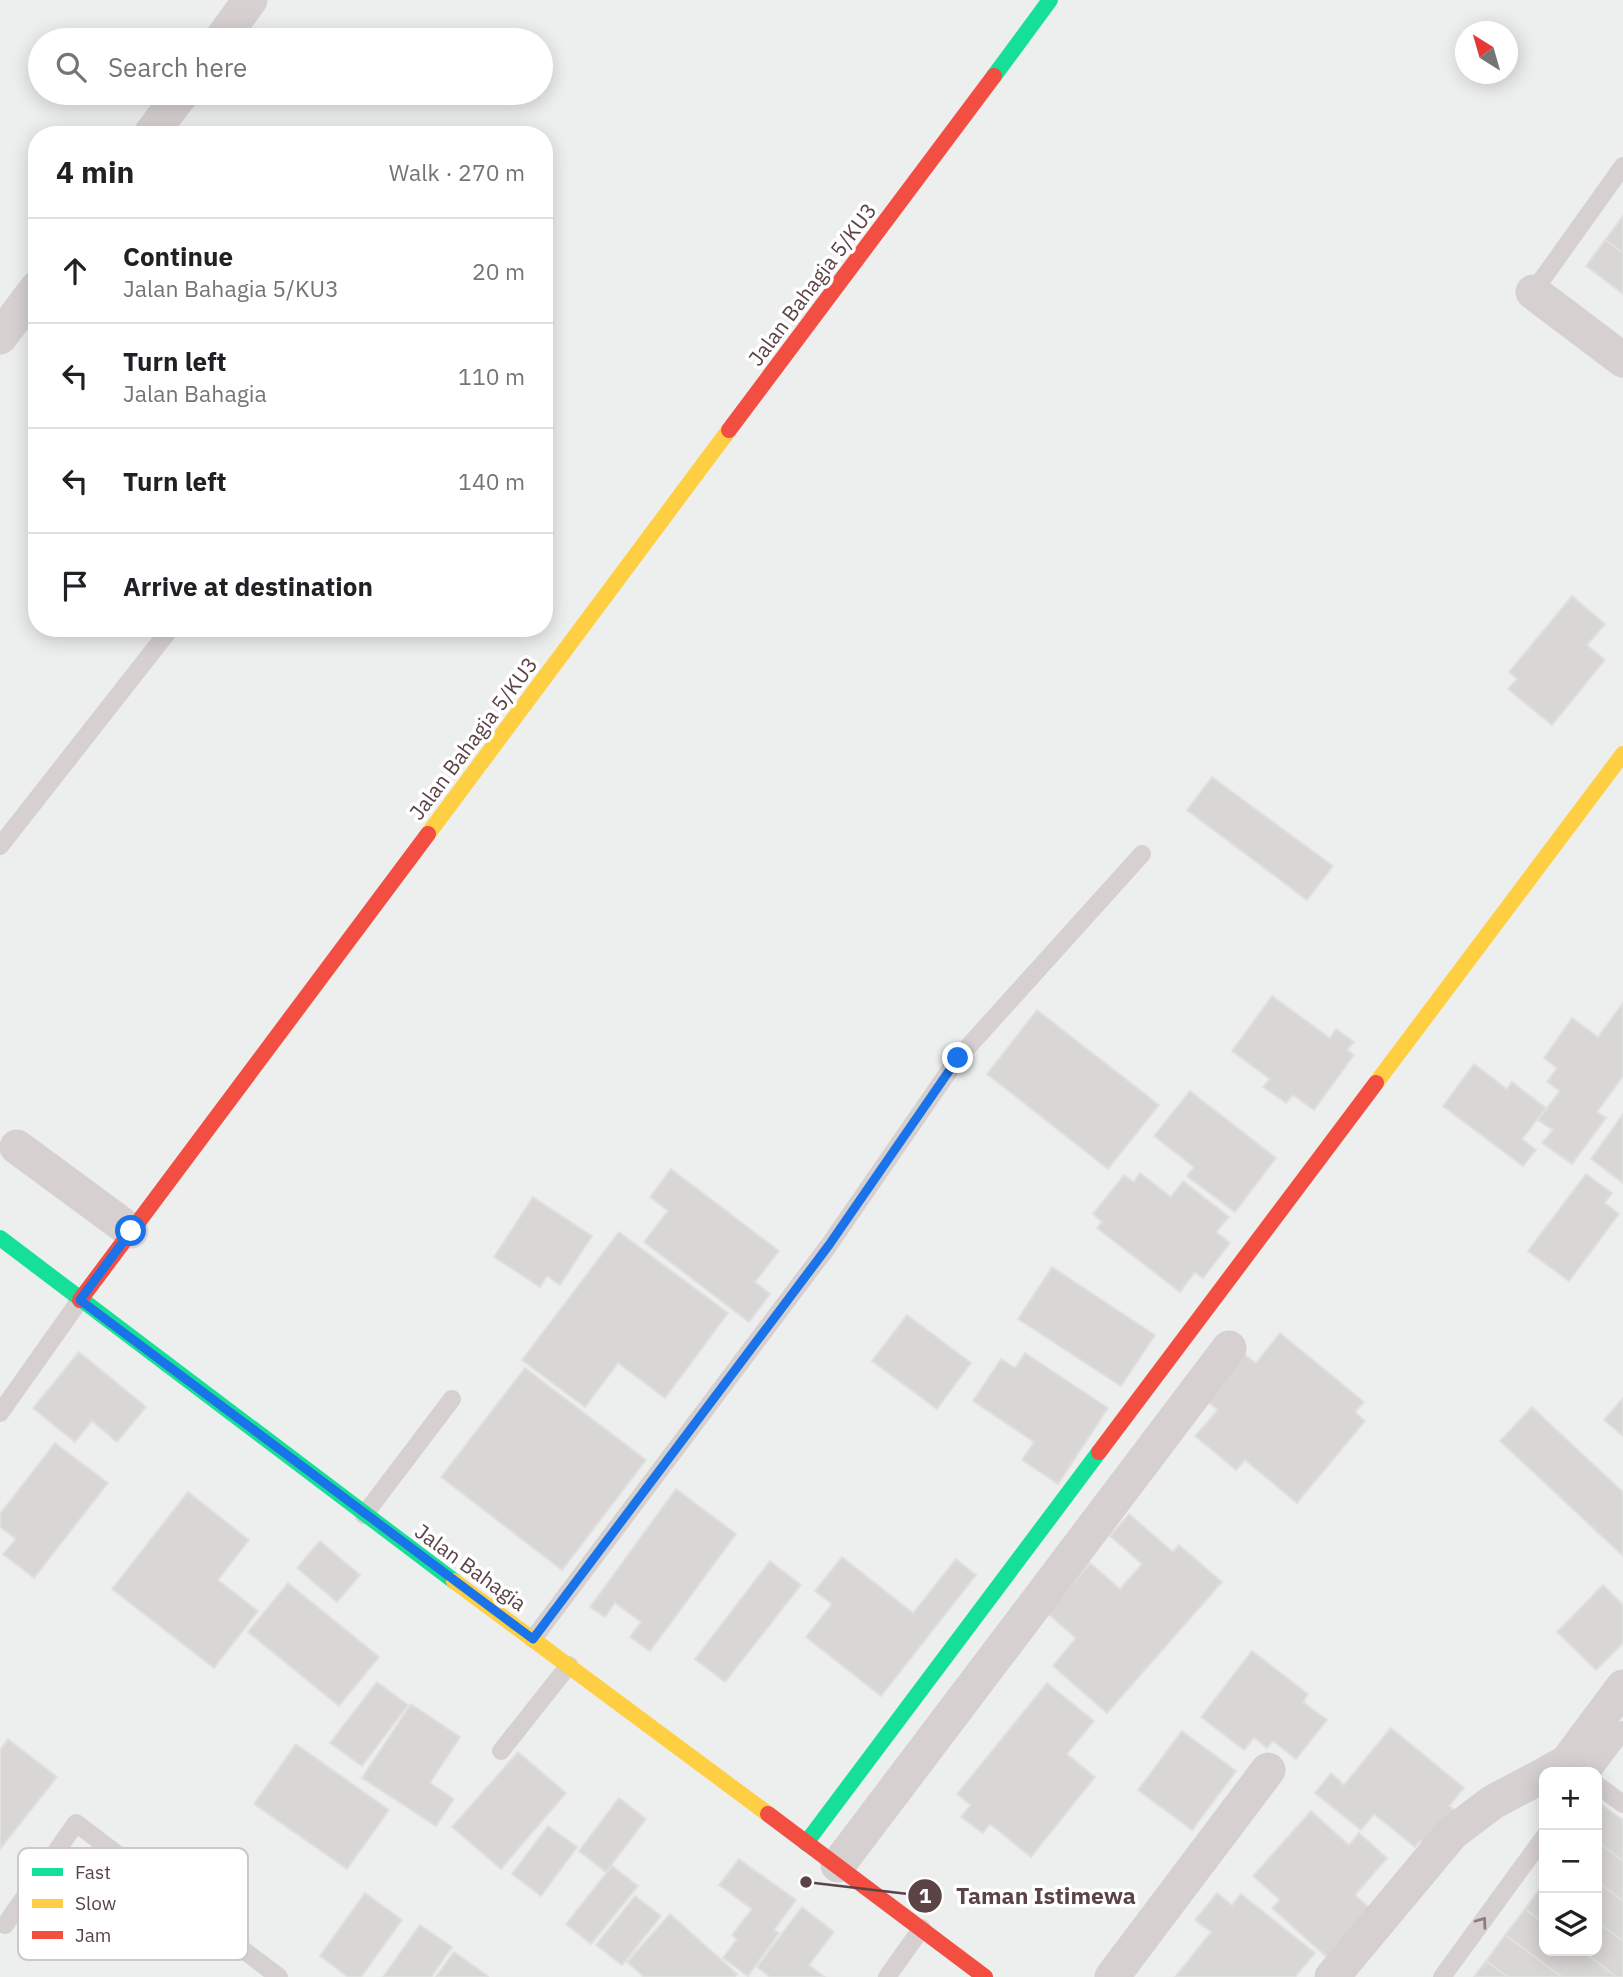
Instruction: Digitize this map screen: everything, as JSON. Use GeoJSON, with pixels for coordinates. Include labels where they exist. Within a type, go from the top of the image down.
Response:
{"type":"FeatureCollection","features":[{"type":"Feature","properties":{"kind":"street"},"geometry":{"type":"LineString","coordinates":[[229,28],[250,0]]}},
{"type":"Feature","properties":{"kind":"street","name":"Jalan Bahagia 5/KU3"},"geometry":{"type":"LineString","coordinates":[[80,1300],[1050,0]]}},
{"type":"Feature","properties":{"kind":"street"},"geometry":{"type":"LineString","coordinates":[[157,126],[173,105]]}},
{"type":"Feature","properties":{"kind":"street"},"geometry":{"type":"LineString","coordinates":[[1533,292],[1623,360]]}},
{"type":"Feature","properties":{"kind":"street"},"geometry":{"type":"LineString","coordinates":[[0,337],[28,300]]}},
{"type":"Feature","properties":{"kind":"street"},"geometry":{"type":"LineString","coordinates":[[806,1843],[1623,754]]}},
{"type":"Feature","properties":{"kind":"street"},"geometry":{"type":"LineString","coordinates":[[16,1147],[131,1231]]}},
{"type":"Feature","properties":{"kind":"street","name":"Jalan Bahagia"},"geometry":{"type":"LineString","coordinates":[[0,1238],[364,1515],[838,1865],[985,1977]]}},
{"type":"Feature","properties":{"kind":"street"},"geometry":{"type":"LineString","coordinates":[[838,1865],[1229,1348]]}},
{"type":"Feature","properties":{"kind":"street"},"geometry":{"type":"LineString","coordinates":[[1557,1767],[1567,1762],[1623,1688]]}},
{"type":"Feature","properties":{"kind":"street"},"geometry":{"type":"LineString","coordinates":[[1112,1977],[1268,1770]]}},
{"type":"Feature","properties":{"kind":"street"},"geometry":{"type":"LineString","coordinates":[[1332,1977],[1452,1833],[1493,1802],[1539,1777]]}},
{"type":"Feature","properties":{"kind":"lane"},"geometry":{"type":"LineString","coordinates":[[1533,292],[1623,166]]}},
{"type":"Feature","properties":{"kind":"lane"},"geometry":{"type":"LineString","coordinates":[[0,846],[164,637]]}},
{"type":"Feature","properties":{"kind":"lane"},"geometry":{"type":"LineString","coordinates":[[533,1639],[829,1245],[958,1058],[1142,854]]}},
{"type":"Feature","properties":{"kind":"lane"},"geometry":{"type":"LineString","coordinates":[[0,1413],[80,1300]]}},
{"type":"Feature","properties":{"kind":"lane"},"geometry":{"type":"LineString","coordinates":[[364,1515],[452,1399]]}},
{"type":"Feature","properties":{"kind":"lane"},"geometry":{"type":"LineString","coordinates":[[501,1751],[569,1665]]}},
{"type":"Feature","properties":{"kind":"lane"},"geometry":{"type":"LineString","coordinates":[[1595,1767],[1623,1730]]}},
{"type":"Feature","properties":{"kind":"lane"},"geometry":{"type":"LineString","coordinates":[[1602,1789],[1623,1804]]}},
{"type":"Feature","properties":{"kind":"lane"},"geometry":{"type":"LineString","coordinates":[[59,1848],[76,1823],[109,1848]]}},
{"type":"Feature","properties":{"kind":"lane"},"geometry":{"type":"LineString","coordinates":[[1442,1977],[1539,1844]]}},
{"type":"Feature","properties":{"kind":"lane"},"geometry":{"type":"LineString","coordinates":[[5,1925],[18,1906]]}},
{"type":"Feature","properties":{"kind":"lane"},"geometry":{"type":"LineString","coordinates":[[887,1977],[922,1928]]}},
{"type":"Feature","properties":{"kind":"lane"},"geometry":{"type":"LineString","coordinates":[[248,1953],[279,1977]]}},
{"type":"Feature","properties":{"kind":"building"},"geometry":{"type":"Polygon","coordinates":[[[1623,216],[1623,253],[1605,240],[1623,216]]]}},
{"type":"Feature","properties":{"kind":"building"},"geometry":{"type":"Polygon","coordinates":[[[1605,240],[1623,253],[1623,294],[1586,266],[1605,240]]]}},
{"type":"Feature","properties":{"kind":"building"},"geometry":{"type":"Polygon","coordinates":[[[1572,596],[1605,624],[1587,645],[1605,660],[1552,725],[1508,689],[1517,679],[1509,672],[1572,596]]]}},
{"type":"Feature","properties":{"kind":"building"},"geometry":{"type":"Polygon","coordinates":[[[1212,777],[1333,866],[1307,900],[1187,810],[1212,777]]]}},
{"type":"Feature","properties":{"kind":"building"},"geometry":{"type":"Polygon","coordinates":[[[1272,996],[1330,1038],[1336,1029],[1354,1042],[1347,1050],[1354,1055],[1314,1110],[1293,1095],[1286,1103],[1263,1087],[1270,1079],[1232,1051],[1272,996]]]}},
{"type":"Feature","properties":{"kind":"building"},"geometry":{"type":"Polygon","coordinates":[[[1623,1003],[1623,1076],[1597,1112],[1606,1118],[1572,1164],[1542,1143],[1553,1130],[1538,1120],[1560,1091],[1547,1082],[1557,1068],[1544,1058],[1572,1018],[1598,1037],[1623,1003]]]}},
{"type":"Feature","properties":{"kind":"building"},"geometry":{"type":"Polygon","coordinates":[[[1037,1010],[1159,1105],[1108,1169],[987,1074],[1037,1010]]]}},
{"type":"Feature","properties":{"kind":"building"},"geometry":{"type":"Polygon","coordinates":[[[1474,1064],[1507,1089],[1512,1082],[1546,1108],[1522,1139],[1536,1150],[1523,1166],[1443,1106],[1474,1064]]]}},
{"type":"Feature","properties":{"kind":"building"},"geometry":{"type":"Polygon","coordinates":[[[1190,1091],[1276,1158],[1235,1212],[1187,1176],[1194,1167],[1154,1136],[1190,1091]]]}},
{"type":"Feature","properties":{"kind":"building"},"geometry":{"type":"Polygon","coordinates":[[[1623,1114],[1623,1183],[1591,1159],[1623,1114]]]}},
{"type":"Feature","properties":{"kind":"building"},"geometry":{"type":"Polygon","coordinates":[[[671,1169],[779,1251],[755,1282],[770,1294],[749,1322],[644,1242],[668,1211],[650,1197],[671,1169]]]}},
{"type":"Feature","properties":{"kind":"building"},"geometry":{"type":"Polygon","coordinates":[[[1140,1173],[1171,1197],[1183,1181],[1229,1217],[1216,1232],[1230,1243],[1203,1278],[1195,1272],[1180,1292],[1097,1228],[1102,1222],[1093,1214],[1124,1175],[1134,1182],[1140,1173]]]}},
{"type":"Feature","properties":{"kind":"building"},"geometry":{"type":"Polygon","coordinates":[[[1586,1174],[1612,1193],[1605,1203],[1619,1214],[1569,1281],[1528,1251],[1586,1174]]]}},
{"type":"Feature","properties":{"kind":"building"},"geometry":{"type":"Polygon","coordinates":[[[533,1197],[592,1236],[560,1285],[547,1276],[540,1287],[494,1257],[533,1197]]]}},
{"type":"Feature","properties":{"kind":"building"},"geometry":{"type":"Polygon","coordinates":[[[619,1232],[728,1313],[665,1398],[618,1363],[585,1407],[522,1360],[619,1232]]]}},
{"type":"Feature","properties":{"kind":"building"},"geometry":{"type":"Polygon","coordinates":[[[1052,1267],[1155,1335],[1121,1386],[1018,1319],[1052,1267]]]}},
{"type":"Feature","properties":{"kind":"building"},"geometry":{"type":"Polygon","coordinates":[[[907,1315],[971,1363],[937,1409],[872,1361],[907,1315]]]}},
{"type":"Feature","properties":{"kind":"building"},"geometry":{"type":"Polygon","coordinates":[[[1280,1333],[1364,1402],[1355,1412],[1365,1421],[1297,1503],[1245,1460],[1236,1470],[1195,1436],[1218,1410],[1207,1401],[1245,1355],[1256,1363],[1280,1333]]]}},
{"type":"Feature","properties":{"kind":"building"},"geometry":{"type":"Polygon","coordinates":[[[79,1352],[146,1407],[117,1442],[92,1421],[75,1442],[33,1408],[79,1352]]]}},
{"type":"Feature","properties":{"kind":"building"},"geometry":{"type":"Polygon","coordinates":[[[1025,1353],[1108,1408],[1058,1484],[1022,1460],[1034,1442],[973,1401],[1001,1359],[1015,1368],[1025,1353]]]}},
{"type":"Feature","properties":{"kind":"building"},"geometry":{"type":"Polygon","coordinates":[[[525,1368],[646,1460],[562,1570],[441,1477],[525,1368]]]}},
{"type":"Feature","properties":{"kind":"building"},"geometry":{"type":"Polygon","coordinates":[[[1623,1398],[1623,1436],[1604,1420],[1623,1398]]]}},
{"type":"Feature","properties":{"kind":"building"},"geometry":{"type":"Polygon","coordinates":[[[1532,1407],[1623,1492],[1623,1556],[1500,1441],[1532,1407]]]}},
{"type":"Feature","properties":{"kind":"building"},"geometry":{"type":"Polygon","coordinates":[[[55,1443],[108,1483],[34,1578],[3,1554],[16,1539],[0,1527],[0,1514],[55,1443]]]}},
{"type":"Feature","properties":{"kind":"building"},"geometry":{"type":"Polygon","coordinates":[[[676,1489],[736,1534],[650,1651],[630,1637],[641,1622],[615,1603],[605,1617],[590,1607],[676,1489]]]}},
{"type":"Feature","properties":{"kind":"building"},"geometry":{"type":"Polygon","coordinates":[[[188,1492],[249,1540],[218,1580],[258,1611],[214,1668],[112,1589],[188,1492]]]}},
{"type":"Feature","properties":{"kind":"building"},"geometry":{"type":"Polygon","coordinates":[[[1129,1514],[1173,1552],[1179,1545],[1222,1582],[1107,1713],[1053,1666],[1076,1638],[1047,1613],[1090,1563],[1120,1589],[1142,1564],[1110,1536],[1129,1514]]]}},
{"type":"Feature","properties":{"kind":"building"},"geometry":{"type":"Polygon","coordinates":[[[320,1541],[360,1575],[337,1602],[297,1568],[320,1541]]]}},
{"type":"Feature","properties":{"kind":"building"},"geometry":{"type":"Polygon","coordinates":[[[842,1557],[913,1613],[956,1559],[976,1575],[881,1696],[806,1637],[832,1604],[815,1591],[842,1557]]]}},
{"type":"Feature","properties":{"kind":"building"},"geometry":{"type":"Polygon","coordinates":[[[770,1561],[801,1585],[725,1682],[695,1659],[770,1561]]]}},
{"type":"Feature","properties":{"kind":"building"},"geometry":{"type":"Polygon","coordinates":[[[288,1583],[379,1657],[339,1706],[248,1632],[288,1583]]]}},
{"type":"Feature","properties":{"kind":"building"},"geometry":{"type":"Polygon","coordinates":[[[1603,1585],[1623,1605],[1623,1643],[1596,1670],[1557,1632],[1603,1585]]]}},
{"type":"Feature","properties":{"kind":"building"},"geometry":{"type":"Polygon","coordinates":[[[1252,1651],[1308,1694],[1303,1702],[1327,1720],[1296,1759],[1273,1741],[1267,1748],[1254,1738],[1244,1750],[1201,1717],[1252,1651]]]}},
{"type":"Feature","properties":{"kind":"building"},"geometry":{"type":"Polygon","coordinates":[[[377,1682],[408,1705],[362,1766],[330,1743],[377,1682]]]}},
{"type":"Feature","properties":{"kind":"building"},"geometry":{"type":"Polygon","coordinates":[[[1047,1683],[1094,1721],[1067,1754],[1095,1777],[1031,1857],[990,1824],[983,1833],[961,1817],[971,1805],[957,1794],[1047,1683]]]}},
{"type":"Feature","properties":{"kind":"building"},"geometry":{"type":"Polygon","coordinates":[[[411,1704],[460,1737],[430,1783],[454,1799],[436,1826],[362,1778],[411,1704]]]}},
{"type":"Feature","properties":{"kind":"building"},"geometry":{"type":"Polygon","coordinates":[[[1391,1728],[1464,1788],[1449,1806],[1456,1811],[1426,1847],[1420,1841],[1415,1847],[1374,1814],[1361,1830],[1315,1793],[1331,1773],[1344,1785],[1391,1728]]]}},
{"type":"Feature","properties":{"kind":"building"},"geometry":{"type":"Polygon","coordinates":[[[1182,1731],[1236,1771],[1192,1830],[1138,1790],[1182,1731]]]}},
{"type":"Feature","properties":{"kind":"building"},"geometry":{"type":"Polygon","coordinates":[[[8,1739],[57,1777],[0,1849],[0,1750],[8,1739]]]}},
{"type":"Feature","properties":{"kind":"building"},"geometry":{"type":"Polygon","coordinates":[[[296,1744],[389,1810],[347,1869],[254,1804],[296,1744]]]}},
{"type":"Feature","properties":{"kind":"building"},"geometry":{"type":"Polygon","coordinates":[[[518,1752],[566,1793],[501,1869],[452,1827],[518,1752]]]}},
{"type":"Feature","properties":{"kind":"building"},"geometry":{"type":"Polygon","coordinates":[[[619,1798],[646,1819],[606,1872],[579,1851],[619,1798]]]}},
{"type":"Feature","properties":{"kind":"building"},"geometry":{"type":"Polygon","coordinates":[[[1602,1805],[1623,1820],[1623,1861],[1602,1845],[1602,1805]]]}},
{"type":"Feature","properties":{"kind":"building"},"geometry":{"type":"Polygon","coordinates":[[[1311,1811],[1349,1845],[1359,1833],[1387,1858],[1355,1895],[1372,1910],[1328,1958],[1272,1908],[1280,1900],[1253,1876],[1311,1811]]]}},
{"type":"Feature","properties":{"kind":"building"},"geometry":{"type":"Polygon","coordinates":[[[548,1826],[577,1847],[541,1896],[512,1874],[548,1826]]]}},
{"type":"Feature","properties":{"kind":"building"},"geometry":{"type":"Polygon","coordinates":[[[1602,1845],[1623,1861],[1623,1901],[1602,1885],[1602,1845]]]}},
{"type":"Feature","properties":{"kind":"building"},"geometry":{"type":"Polygon","coordinates":[[[739,1859],[796,1900],[774,1930],[779,1933],[748,1976],[723,1958],[737,1939],[732,1935],[752,1909],[719,1885],[739,1859]]]}},
{"type":"Feature","properties":{"kind":"building"},"geometry":{"type":"Polygon","coordinates":[[[612,1866],[638,1886],[591,1944],[566,1924],[612,1866]]]}},
{"type":"Feature","properties":{"kind":"building"},"geometry":{"type":"Polygon","coordinates":[[[1602,1885],[1623,1901],[1623,1941],[1602,1926],[1602,1885]]]}},
{"type":"Feature","properties":{"kind":"building"},"geometry":{"type":"Polygon","coordinates":[[[1539,1890],[1539,1919],[1525,1909],[1539,1890]]]}},
{"type":"Feature","properties":{"kind":"building"},"geometry":{"type":"Polygon","coordinates":[[[365,1893],[402,1920],[361,1977],[348,1977],[320,1956],[365,1893]]]}},
{"type":"Feature","properties":{"kind":"building"},"geometry":{"type":"Polygon","coordinates":[[[1217,1893],[1232,1905],[1241,1894],[1315,1953],[1295,1977],[1175,1977],[1211,1932],[1195,1920],[1217,1893]]]}},
{"type":"Feature","properties":{"kind":"building"},"geometry":{"type":"Polygon","coordinates":[[[635,1896],[661,1916],[622,1965],[596,1945],[635,1896]]]}},
{"type":"Feature","properties":{"kind":"building"},"geometry":{"type":"Polygon","coordinates":[[[802,1907],[834,1932],[809,1965],[825,1977],[770,1977],[757,1967],[802,1907]]]}},
{"type":"Feature","properties":{"kind":"building"},"geometry":{"type":"Polygon","coordinates":[[[1525,1909],[1539,1919],[1539,1956],[1589,1956],[1617,1977],[1562,1977],[1505,1935],[1525,1909]]]}},
{"type":"Feature","properties":{"kind":"building"},"geometry":{"type":"Polygon","coordinates":[[[670,1914],[737,1974],[734,1977],[644,1977],[627,1962],[670,1914]]]}},
{"type":"Feature","properties":{"kind":"building"},"geometry":{"type":"Polygon","coordinates":[[[420,1925],[452,1947],[431,1977],[383,1977],[420,1925]]]}},
{"type":"Feature","properties":{"kind":"building"},"geometry":{"type":"Polygon","coordinates":[[[1602,1926],[1623,1941],[1623,1977],[1617,1977],[1589,1956],[1602,1956],[1602,1926]]]}},
{"type":"Feature","properties":{"kind":"building"},"geometry":{"type":"Polygon","coordinates":[[[1505,1935],[1562,1977],[1508,1977],[1486,1961],[1505,1935]]]}},
{"type":"Feature","properties":{"kind":"building"},"geometry":{"type":"Polygon","coordinates":[[[454,1952],[488,1976],[488,1977],[436,1977],[454,1952]]]}},
{"type":"Feature","properties":{"kind":"building"},"geometry":{"type":"Polygon","coordinates":[[[1486,1961],[1508,1977],[1474,1977],[1486,1961]]]}},
{"type":"Feature","properties":{"kind":"traffic: fast"},"geometry":{"type":"LineString","coordinates":[[994,76],[1050,0]]}},
{"type":"Feature","properties":{"kind":"traffic: fast"},"geometry":{"type":"LineString","coordinates":[[0,1238],[454,1581]]}},
{"type":"Feature","properties":{"kind":"traffic: fast"},"geometry":{"type":"LineString","coordinates":[[806,1843],[1099,1452]]}},
{"type":"Feature","properties":{"kind":"traffic: slow"},"geometry":{"type":"LineString","coordinates":[[428,834],[729,430]]}},
{"type":"Feature","properties":{"kind":"traffic: slow"},"geometry":{"type":"LineString","coordinates":[[1376,1083],[1623,754]]}},
{"type":"Feature","properties":{"kind":"traffic: slow"},"geometry":{"type":"LineString","coordinates":[[454,1581],[768,1814]]}},
{"type":"Feature","properties":{"kind":"traffic: jam"},"geometry":{"type":"LineString","coordinates":[[729,430],[994,76]]}},
{"type":"Feature","properties":{"kind":"traffic: jam"},"geometry":{"type":"LineString","coordinates":[[80,1300],[428,834]]}},
{"type":"Feature","properties":{"kind":"traffic: jam"},"geometry":{"type":"LineString","coordinates":[[1099,1452],[1376,1083]]}},
{"type":"Feature","properties":{"kind":"traffic: jam"},"geometry":{"type":"LineString","coordinates":[[768,1814],[985,1977]]}},
{"type":"Feature","properties":{"kind":"place","name":"Taman Istimewa"},"geometry":{"type":"Point","coordinates":[806,1882]}},
{"type":"Feature","properties":{"kind":"route"},"geometry":{"type":"LineString","coordinates":[[131,1231],[80,1300],[533,1639],[829,1245],[958,1058]]}}]}
